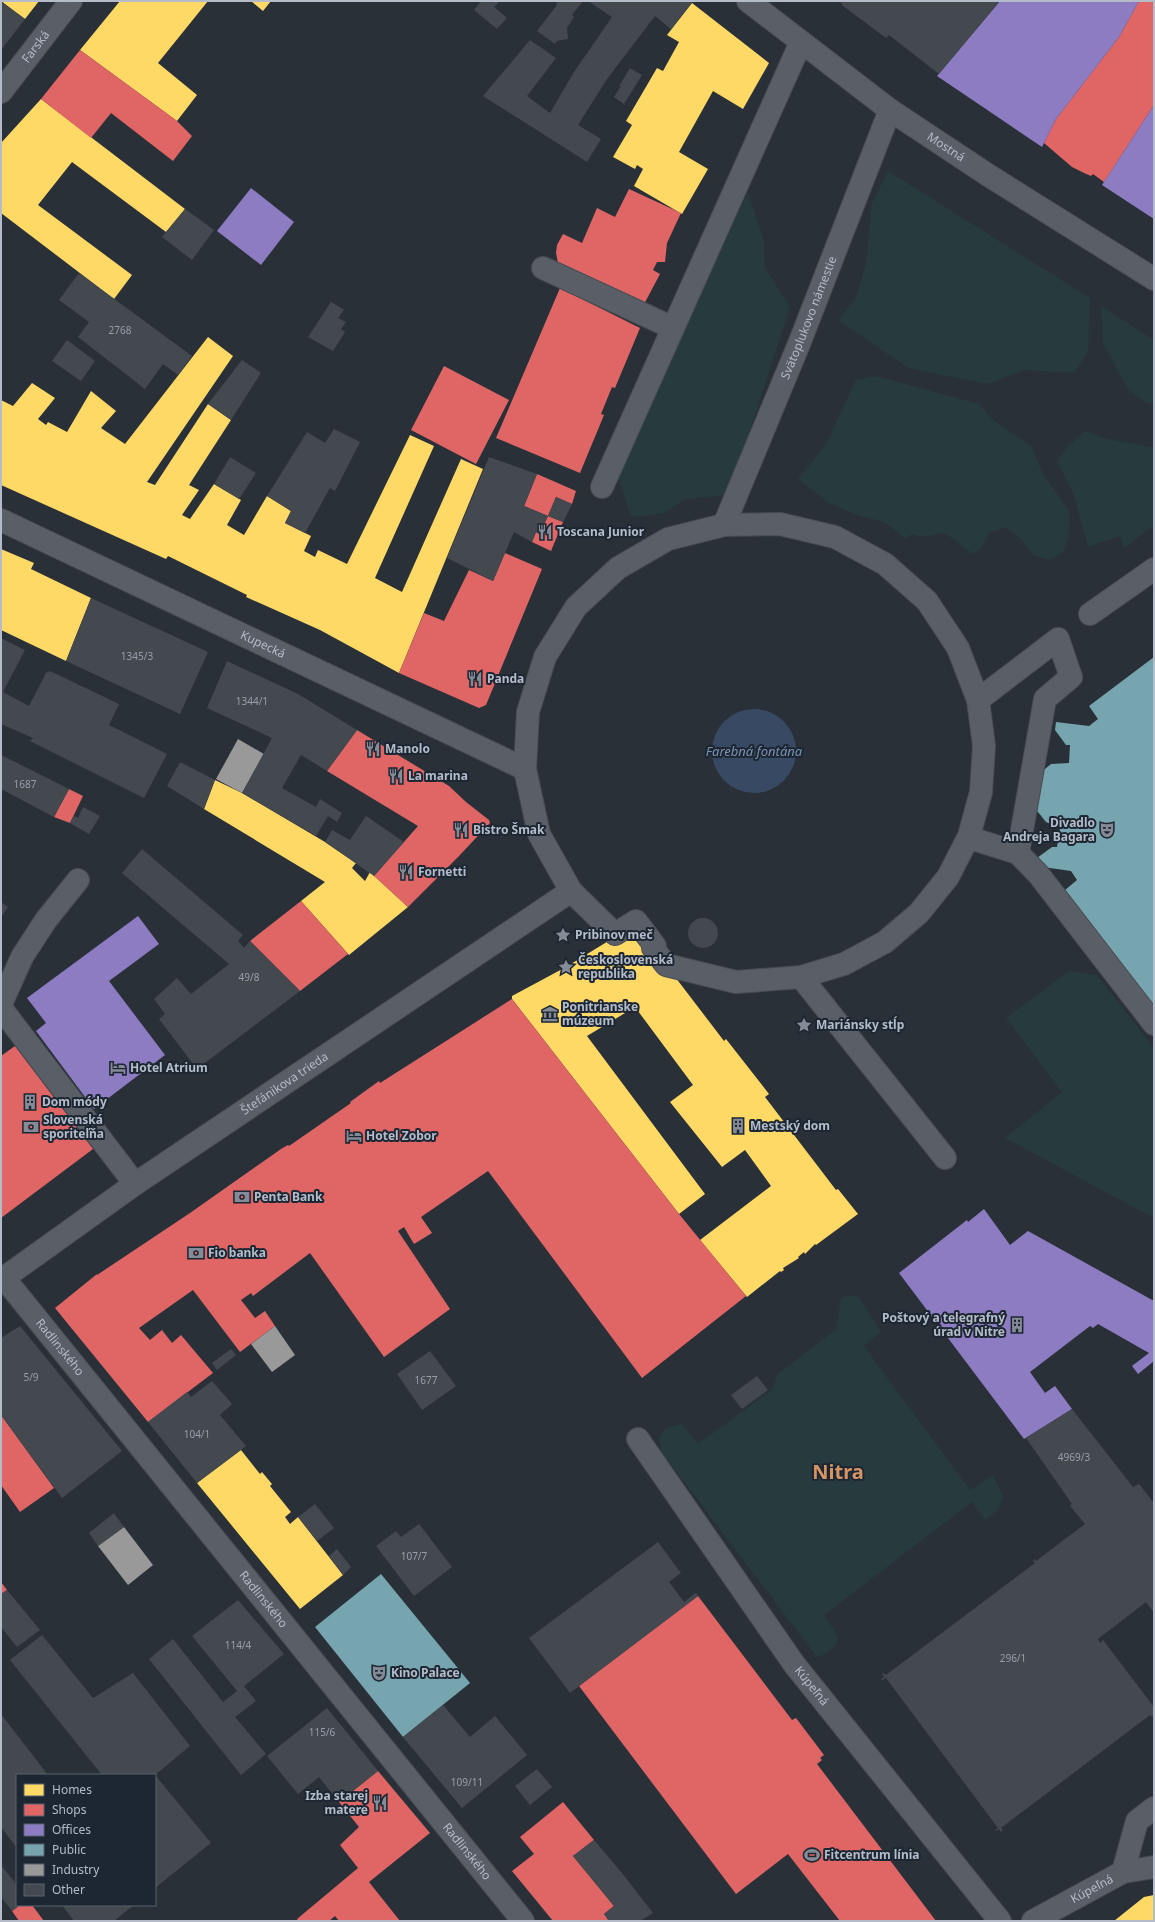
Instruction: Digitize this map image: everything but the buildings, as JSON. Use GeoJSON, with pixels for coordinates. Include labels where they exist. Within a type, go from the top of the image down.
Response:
{"type":"FeatureCollection","features":[{"type":"Feature","properties":{"kind":"street","name":"Farská"},"geometry":{"type":"LineString","coordinates":[[1,92],[71,1]]}},
{"type":"Feature","properties":{"kind":"street","name":"Mostná"},"geometry":{"type":"LineString","coordinates":[[748,1],[890,110],[988,175],[1154,279]]}},
{"type":"Feature","properties":{"kind":"street"},"geometry":{"type":"LineString","coordinates":[[602,488],[801,42]]}},
{"type":"Feature","properties":{"kind":"street","name":"Svätoplukovo námestie"},"geometry":{"type":"LineString","coordinates":[[724,525],[799,344],[890,110]]}},
{"type":"Feature","properties":{"kind":"street"},"geometry":{"type":"LineString","coordinates":[[543,268],[673,328]]}},
{"type":"Feature","properties":{"kind":"street","name":"Kupecká"},"geometry":{"type":"LineString","coordinates":[[1,520],[525,769]]}},
{"type":"Feature","properties":{"kind":"street"},"geometry":{"type":"LineString","coordinates":[[780,524],[835,537],[885,564],[927,601],[958,648],[978,700],[984,746],[980,792],[969,836],[948,877],[919,913],[885,942],[844,964],[801,977],[736,982],[666,965],[653,948],[655,946],[636,921],[615,934],[572,892],[539,834],[525,769],[528,712],[545,656],[576,607],[618,568],[668,539],[724,525],[780,524]]}},
{"type":"Feature","properties":{"kind":"street"},"geometry":{"type":"LineString","coordinates":[[1090,614],[1154,569]]}},
{"type":"Feature","properties":{"kind":"street"},"geometry":{"type":"LineString","coordinates":[[978,700],[1058,639],[1072,677],[1045,699],[1018,853]]}},
{"type":"Feature","properties":{"kind":"street"},"geometry":{"type":"LineString","coordinates":[[976,840],[1018,853],[1039,875],[1154,1024]]}},
{"type":"Feature","properties":{"kind":"street"},"geometry":{"type":"LineString","coordinates":[[1,1004],[22,957],[46,920],[78,880]]}},
{"type":"Feature","properties":{"kind":"street","name":"Štefánikova trieda"},"geometry":{"type":"LineString","coordinates":[[2,1279],[135,1184],[572,892]]}},
{"type":"Feature","properties":{"kind":"street"},"geometry":{"type":"LineString","coordinates":[[801,977],[945,1158]]}},
{"type":"Feature","properties":{"kind":"street"},"geometry":{"type":"LineString","coordinates":[[1,1008],[135,1184]]}},
{"type":"Feature","properties":{"kind":"street","name":"Radlinského"},"geometry":{"type":"LineString","coordinates":[[2,1279],[523,1921]]}},
{"type":"Feature","properties":{"kind":"street","name":"Kúpeľná"},"geometry":{"type":"LineString","coordinates":[[638,1440],[780,1645],[1000,1921]]}},
{"type":"Feature","properties":{"kind":"street"},"geometry":{"type":"LineString","coordinates":[[1122,1872],[1137,1821],[1154,1808]]}},
{"type":"Feature","properties":{"kind":"street","name":"Kúpeľná"},"geometry":{"type":"LineString","coordinates":[[1033,1921],[1122,1872],[1154,1867]]}},
{"type":"Feature","properties":{"kind":"green space"},"geometry":{"type":"Polygon","coordinates":[[[888,171],[1090,298],[1088,352],[1074,373],[1024,370],[988,384],[908,368],[838,320],[856,298],[866,264],[872,203],[888,171]]]}},
{"type":"Feature","properties":{"kind":"green space"},"geometry":{"type":"Polygon","coordinates":[[[748,192],[764,241],[765,268],[790,307],[729,495],[686,499],[662,514],[631,517],[618,476],[748,192]]]}},
{"type":"Feature","properties":{"kind":"green space"},"geometry":{"type":"Polygon","coordinates":[[[1101,306],[1154,340],[1154,404],[1146,403],[1128,390],[1103,343],[1101,306]]]}},
{"type":"Feature","properties":{"kind":"green space"},"geometry":{"type":"Polygon","coordinates":[[[876,376],[979,404],[992,419],[1032,447],[1042,472],[1069,511],[1069,535],[1063,552],[1049,560],[1033,555],[1021,539],[1005,527],[989,533],[982,548],[973,554],[945,533],[922,537],[913,534],[905,538],[884,522],[857,515],[829,503],[798,479],[826,444],[856,380],[876,376]]]}},
{"type":"Feature","properties":{"kind":"green space"},"geometry":{"type":"Polygon","coordinates":[[[1085,431],[1107,439],[1154,447],[1154,525],[1124,548],[1120,536],[1088,547],[1074,495],[1057,461],[1068,446],[1085,431]]]}},
{"type":"Feature","properties":{"kind":"green space"},"geometry":{"type":"Polygon","coordinates":[[[1069,971],[1097,975],[1154,1048],[1154,1218],[1005,1138],[1062,1092],[1006,1018],[1069,971]]]}},
{"type":"Feature","properties":{"kind":"green space"},"geometry":{"type":"Polygon","coordinates":[[[849,1295],[859,1297],[881,1332],[864,1346],[970,1490],[993,1475],[1003,1496],[998,1510],[985,1520],[972,1502],[824,1615],[836,1633],[838,1639],[835,1646],[820,1657],[816,1656],[661,1451],[659,1438],[666,1428],[682,1424],[698,1444],[773,1389],[777,1375],[836,1329],[841,1298],[849,1295]]]}},
{"type":"Feature","properties":{"kind":"water","name":"Farebná fontána"},"geometry":{"type":"Polygon","coordinates":[[[754,709],[770,712],[784,721],[793,735],[796,751],[793,767],[784,781],[770,790],[754,793],[738,790],[724,781],[715,767],[712,751],[715,735],[724,721],[738,712],[754,709]]]}},
{"type":"Feature","properties":{"kind":"place","name":"Toscana Junior"},"geometry":{"type":"Point","coordinates":[545,532]}},
{"type":"Feature","properties":{"kind":"place","name":"Panda"},"geometry":{"type":"Point","coordinates":[475,679]}},
{"type":"Feature","properties":{"kind":"place","name":"Manolo"},"geometry":{"type":"Point","coordinates":[373,749]}},
{"type":"Feature","properties":{"kind":"place","name":"La marina"},"geometry":{"type":"Point","coordinates":[396,776]}},
{"type":"Feature","properties":{"kind":"place","name":"Bistro Šmak"},"geometry":{"type":"Point","coordinates":[461,830]}},
{"type":"Feature","properties":{"kind":"place","name":"Divadlo Andreja Bagara"},"geometry":{"type":"Point","coordinates":[1107,830]}},
{"type":"Feature","properties":{"kind":"place","name":"Fornetti"},"geometry":{"type":"Point","coordinates":[406,872]}},
{"type":"Feature","properties":{"kind":"place","name":"Pribinov meč"},"geometry":{"type":"Point","coordinates":[563,935]}},
{"type":"Feature","properties":{"kind":"place","name":"Československá republika"},"geometry":{"type":"Point","coordinates":[566,967]}},
{"type":"Feature","properties":{"kind":"place","name":"Ponitrianske múzeum"},"geometry":{"type":"Point","coordinates":[550,1014]}},
{"type":"Feature","properties":{"kind":"place","name":"Mariánsky stĺp"},"geometry":{"type":"Point","coordinates":[804,1025]}},
{"type":"Feature","properties":{"kind":"place","name":"Hotel Atrium"},"geometry":{"type":"Point","coordinates":[118,1068]}},
{"type":"Feature","properties":{"kind":"place","name":"Dom módy"},"geometry":{"type":"Point","coordinates":[30,1102]}},
{"type":"Feature","properties":{"kind":"place","name":"Mestský dom"},"geometry":{"type":"Point","coordinates":[738,1126]}},
{"type":"Feature","properties":{"kind":"place","name":"Slovenská sporiteľňa"},"geometry":{"type":"Point","coordinates":[31,1127]}},
{"type":"Feature","properties":{"kind":"place","name":"Hotel Zobor"},"geometry":{"type":"Point","coordinates":[354,1136]}},
{"type":"Feature","properties":{"kind":"place","name":"Penta Bank"},"geometry":{"type":"Point","coordinates":[242,1197]}},
{"type":"Feature","properties":{"kind":"place","name":"Fio banka"},"geometry":{"type":"Point","coordinates":[196,1253]}},
{"type":"Feature","properties":{"kind":"place","name":"Poštový a telegrafný úrad v Nitre"},"geometry":{"type":"Point","coordinates":[1017,1325]}},
{"type":"Feature","properties":{"kind":"place","name":"Kino Palace"},"geometry":{"type":"Point","coordinates":[379,1673]}},
{"type":"Feature","properties":{"kind":"place","name":"Izba starej matere"},"geometry":{"type":"Point","coordinates":[380,1803]}},
{"type":"Feature","properties":{"kind":"place","name":"Fitcentrum línia"},"geometry":{"type":"Point","coordinates":[812,1855]}},
{"type":"Feature","properties":{"kind":"district","name":"Nitra"},"geometry":{"type":"Point","coordinates":[838,1472]}}]}
